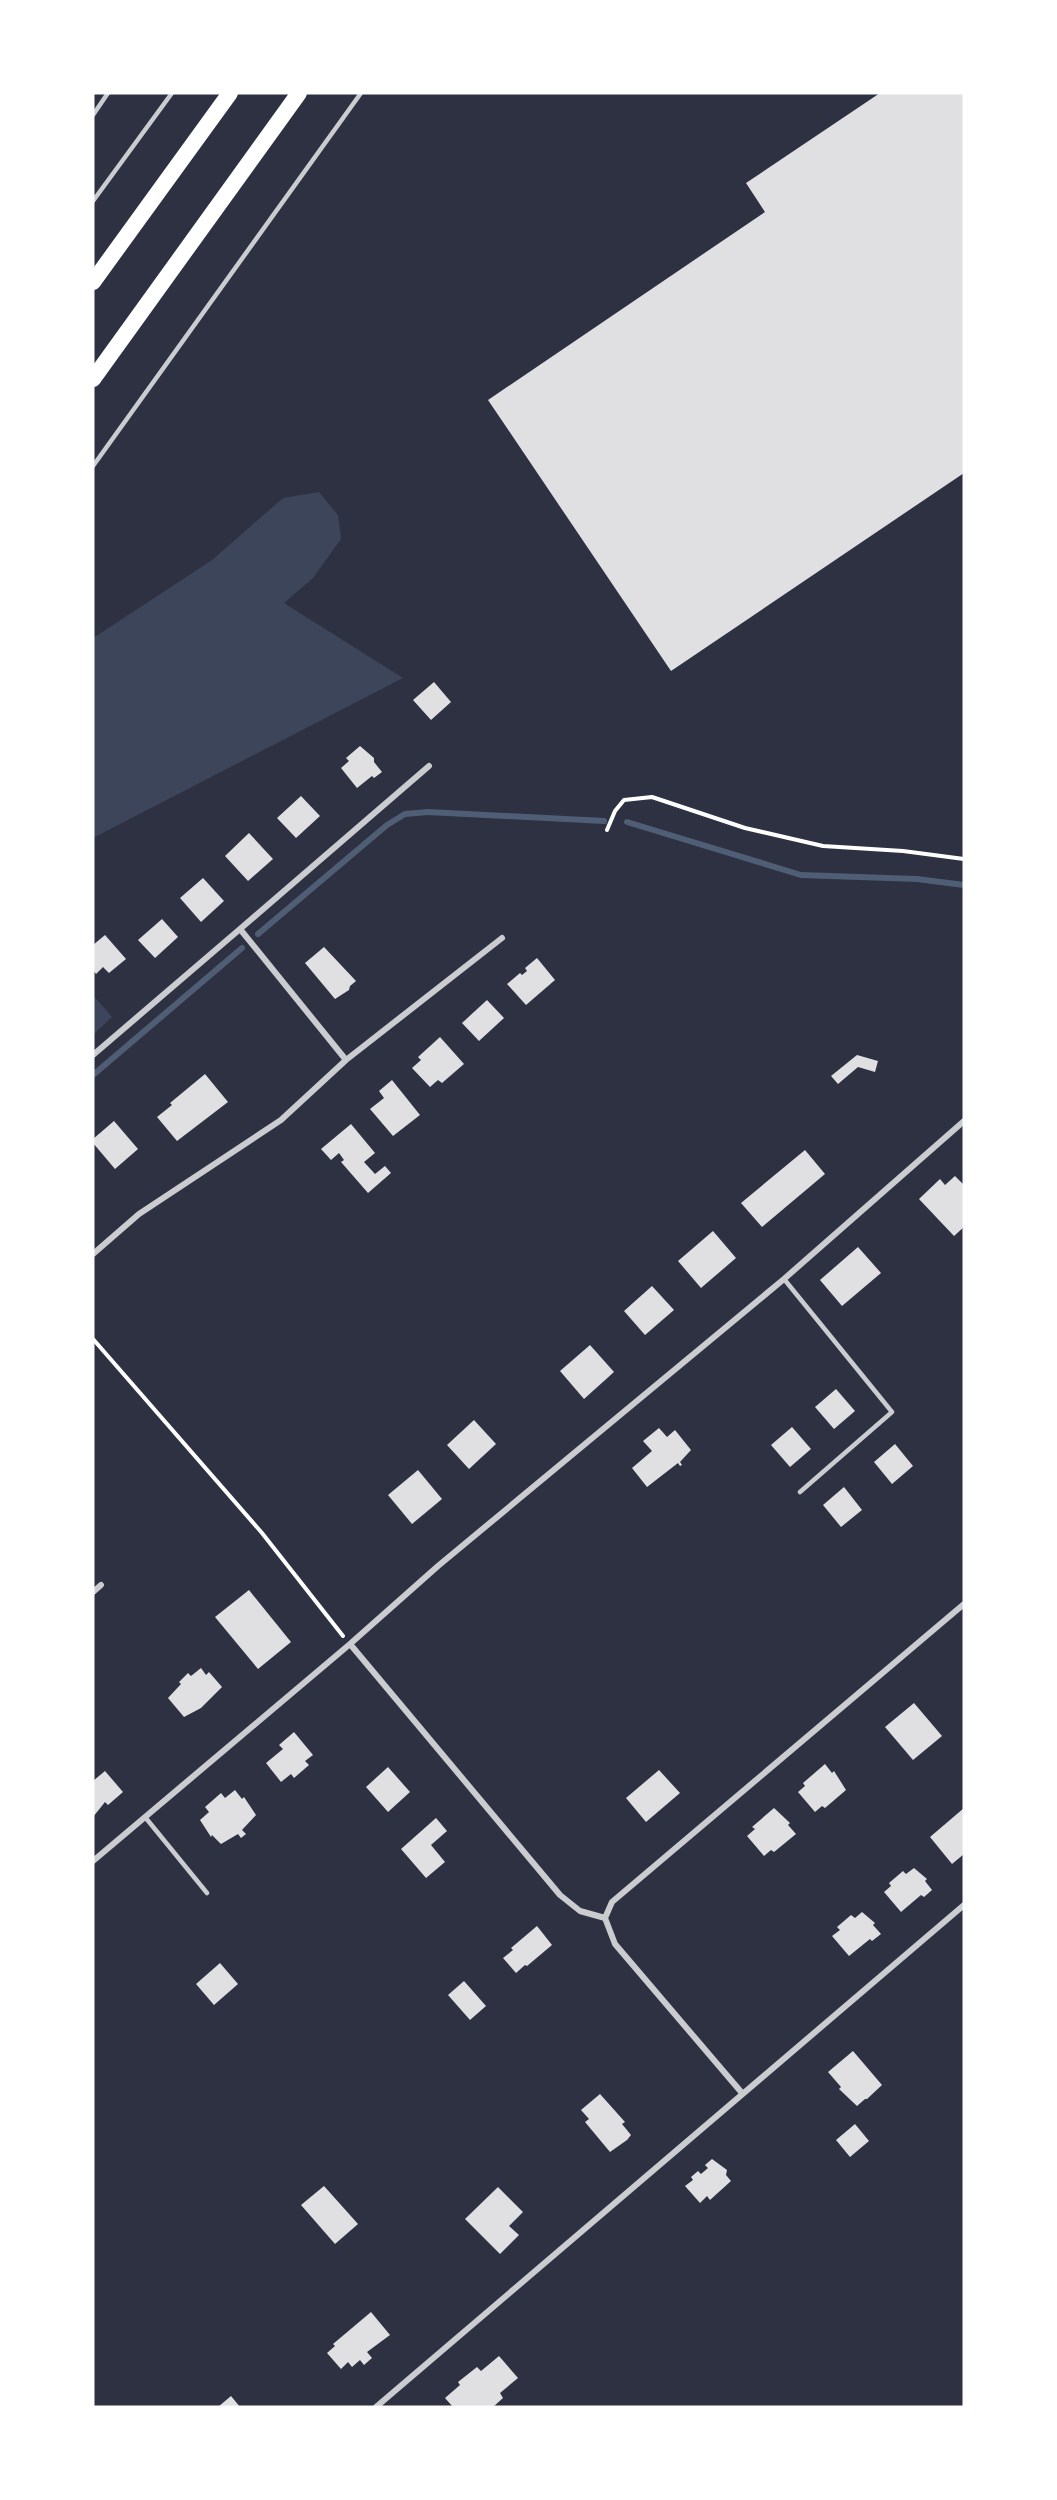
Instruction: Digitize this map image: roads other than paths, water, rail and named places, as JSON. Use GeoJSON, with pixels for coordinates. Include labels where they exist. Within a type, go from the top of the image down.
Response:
{"type":"FeatureCollection","features":[{"type":"Feature","properties":{"kind":"highway"},"geometry":{"type":"LineString","coordinates":[[93,282],[230,93]]}},
{"type":"Feature","properties":{"kind":"highway"},"geometry":{"type":"LineString","coordinates":[[93,379],[299,93]]}},
{"type":"Feature","properties":{"kind":"street"},"geometry":{"type":"LineString","coordinates":[[93,1054],[429,766]]}},
{"type":"Feature","properties":{"kind":"street"},"geometry":{"type":"LineString","coordinates":[[240,930],[346,1060]]}},
{"type":"Feature","properties":{"kind":"street"},"geometry":{"type":"LineString","coordinates":[[93,1254],[139,1214],[281,1120],[346,1060],[502,938]]}},
{"type":"Feature","properties":{"kind":"street"},"geometry":{"type":"LineString","coordinates":[[93,1861],[350,1644],[438,1566],[784,1279],[964,1121]]}},
{"type":"Feature","properties":{"kind":"street"},"geometry":{"type":"LineString","coordinates":[[93,1592],[101,1585]]}},
{"type":"Feature","properties":{"kind":"street"},"geometry":{"type":"LineString","coordinates":[[742,2093],[615,1944],[605,1918],[612,1902],[964,1604]]}},
{"type":"Feature","properties":{"kind":"street"},"geometry":{"type":"LineString","coordinates":[[350,1644],[560,1895],[579,1911],[605,1918]]}},
{"type":"Feature","properties":{"kind":"street"},"geometry":{"type":"LineString","coordinates":[[376,2407],[964,1905]]}},
{"type":"Feature","properties":{"kind":"lane"},"geometry":{"type":"LineString","coordinates":[[93,115],[108,93]]}},
{"type":"Feature","properties":{"kind":"lane"},"geometry":{"type":"LineString","coordinates":[[93,201],[172,93]]}},
{"type":"Feature","properties":{"kind":"lane"},"geometry":{"type":"LineString","coordinates":[[93,466],[360,93]]}},
{"type":"Feature","properties":{"kind":"lane"},"geometry":{"type":"LineString","coordinates":[[784,1279],[892,1412],[800,1492]]}},
{"type":"Feature","properties":{"kind":"lane"},"geometry":{"type":"LineString","coordinates":[[145,1817],[207,1893]]}},
{"type":"Feature","properties":{"kind":"waterway"},"geometry":{"type":"LineString","coordinates":[[258,934],[387,825],[405,814],[428,812],[604,821]]}},
{"type":"Feature","properties":{"kind":"waterway"},"geometry":{"type":"LineString","coordinates":[[627,822],[801,875],[917,879],[964,885]]}},
{"type":"Feature","properties":{"kind":"waterway"},"geometry":{"type":"LineString","coordinates":[[93,1075],[242,948]]}}]}
